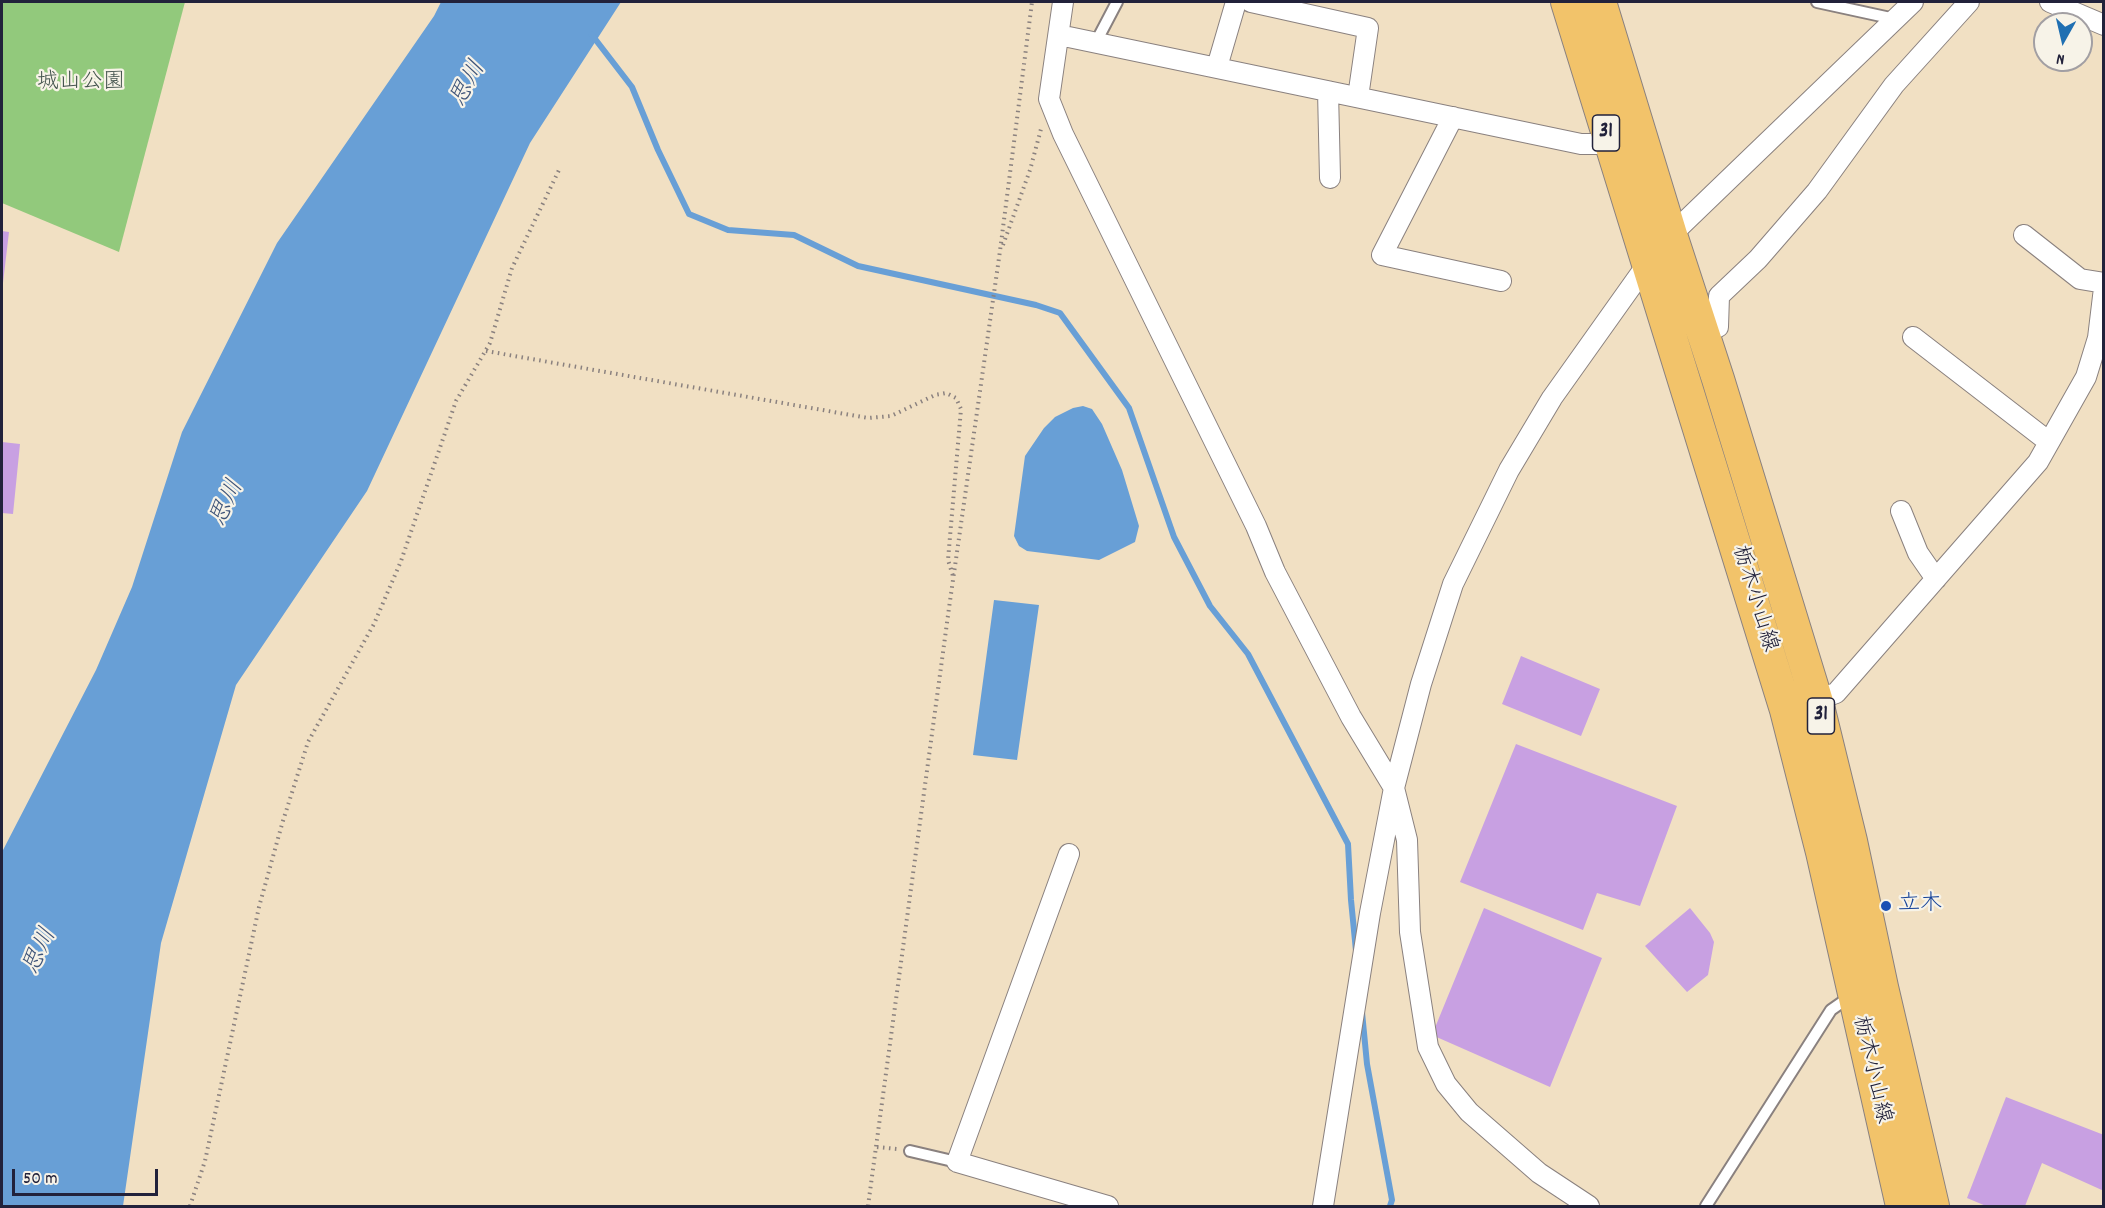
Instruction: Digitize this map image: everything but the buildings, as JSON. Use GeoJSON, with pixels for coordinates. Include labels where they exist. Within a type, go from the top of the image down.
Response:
{"type":"FeatureCollection","features":[{"type":"Feature","properties":{"kind":"main road","name":"栃木小山線"},"geometry":{"type":"LineString","coordinates":[[1567,2],[1692,400],[1786,710],[1822,852],[1868,991],[1933,1206]]}},
{"type":"Feature","properties":{"kind":"main road","name":"栃木小山線"},"geometry":{"type":"LineString","coordinates":[[1600,2],[1671,235],[1785,592],[1817,702],[1851,841],[1868,991],[1902,1206]]}},
{"type":"Feature","properties":{"kind":"street"},"geometry":{"type":"LineString","coordinates":[[1063,2],[1049,99],[1063,134],[1256,526],[1275,572],[1351,717],[1394,788],[1407,840],[1410,932],[1428,1047],[1446,1084],[1469,1112],[1543,1176],[1589,1206]]}},
{"type":"Feature","properties":{"kind":"street"},"geometry":{"type":"LineString","coordinates":[[1216,68],[1236,2]]}},
{"type":"Feature","properties":{"kind":"street"},"geometry":{"type":"LineString","coordinates":[[1251,2],[1368,28],[1358,97]]}},
{"type":"Feature","properties":{"kind":"street"},"geometry":{"type":"LineString","coordinates":[[1323,1206],[1370,913],[1394,788],[1421,684],[1458,574],[1509,470],[1552,398],[1648,263],[1671,235],[1722,183],[1913,2]]}},
{"type":"Feature","properties":{"kind":"street"},"geometry":{"type":"LineString","coordinates":[[1703,333],[1718,327],[1719,296],[1758,259],[1817,190],[1894,85],[1969,2]]}},
{"type":"Feature","properties":{"kind":"street"},"geometry":{"type":"LineString","coordinates":[[2050,2],[2103,25]]}},
{"type":"Feature","properties":{"kind":"street"},"geometry":{"type":"LineString","coordinates":[[1059,35],[1581,144],[1610,144]]}},
{"type":"Feature","properties":{"kind":"street"},"geometry":{"type":"LineString","coordinates":[[1328,91],[1330,178]]}},
{"type":"Feature","properties":{"kind":"street"},"geometry":{"type":"LineString","coordinates":[[1454,117],[1382,255],[1501,281]]}},
{"type":"Feature","properties":{"kind":"street"},"geometry":{"type":"LineString","coordinates":[[2024,235],[2080,279],[2103,283]]}},
{"type":"Feature","properties":{"kind":"street"},"geometry":{"type":"LineString","coordinates":[[1786,710],[1817,702],[1836,693],[2038,462],[2086,377],[2100,346],[2103,288]]}},
{"type":"Feature","properties":{"kind":"street"},"geometry":{"type":"LineString","coordinates":[[1913,337],[2049,442]]}},
{"type":"Feature","properties":{"kind":"street"},"geometry":{"type":"LineString","coordinates":[[1901,511],[1918,553],[1935,579]]}},
{"type":"Feature","properties":{"kind":"street"},"geometry":{"type":"LineString","coordinates":[[1069,854],[957,1162],[1108,1206]]}},
{"type":"Feature","properties":{"kind":"lane"},"geometry":{"type":"LineString","coordinates":[[1096,42],[1117,2]]}},
{"type":"Feature","properties":{"kind":"lane"},"geometry":{"type":"LineString","coordinates":[[1817,2],[1895,19]]}},
{"type":"Feature","properties":{"kind":"lane"},"geometry":{"type":"LineString","coordinates":[[1706,1206],[1831,1010],[1868,991]]}},
{"type":"Feature","properties":{"kind":"lane"},"geometry":{"type":"LineString","coordinates":[[910,1151],[957,1162]]}},
{"type":"Feature","properties":{"kind":"path"},"geometry":{"type":"LineString","coordinates":[[868,1206],[1009,185],[1032,2]]}},
{"type":"Feature","properties":{"kind":"path"},"geometry":{"type":"LineString","coordinates":[[1000,251],[1030,170],[1049,99]]}},
{"type":"Feature","properties":{"kind":"path"},"geometry":{"type":"LineString","coordinates":[[190,1206],[205,1161],[259,907],[308,742],[374,624],[401,561],[456,401],[490,344],[512,268],[559,170]]}},
{"type":"Feature","properties":{"kind":"path"},"geometry":{"type":"LineString","coordinates":[[486,351],[868,418],[891,416],[935,394],[946,393],[956,398],[961,409],[948,560],[954,576]]}},
{"type":"Feature","properties":{"kind":"path"},"geometry":{"type":"LineString","coordinates":[[877,1147],[910,1151]]}},
{"type":"Feature","properties":{"kind":"green space","name":"城山公園"},"geometry":{"type":"Polygon","coordinates":[[[2,2],[185,2],[119,252],[2,203],[2,2]]]}},
{"type":"Feature","properties":{"kind":"water","name":"思川"},"geometry":{"type":"Polygon","coordinates":[[[441,2],[621,2],[530,143],[367,491],[236,685],[161,943],[123,1206],[2,1206],[2,852],[96,670],[132,587],[182,432],[277,243],[434,16],[441,2]]]}},
{"type":"Feature","properties":{"kind":"water"},"geometry":{"type":"Polygon","coordinates":[[[1083,406],[1092,409],[1102,424],[1122,470],[1139,526],[1135,542],[1099,560],[1027,551],[1019,546],[1014,536],[1025,456],[1044,428],[1055,417],[1083,406]]]}},
{"type":"Feature","properties":{"kind":"water"},"geometry":{"type":"Polygon","coordinates":[[[994,600],[1039,605],[1017,760],[973,755],[994,600]]]}},
{"type":"Feature","properties":{"kind":"waterway"},"geometry":{"type":"LineString","coordinates":[[592,35],[632,87],[658,150],[689,214],[728,230],[794,235],[858,266],[1036,305],[1060,313],[1129,408],[1174,537],[1210,606],[1248,654],[1348,844],[1356,951]]}},
{"type":"Feature","properties":{"kind":"waterway"},"geometry":{"type":"LineString","coordinates":[[1362,1012],[1367,1064],[1392,1200],[1390,1206]]}},
{"type":"Feature","properties":{"kind":"place","name":"立木"},"geometry":{"type":"Point","coordinates":[1886,906]}}]}
